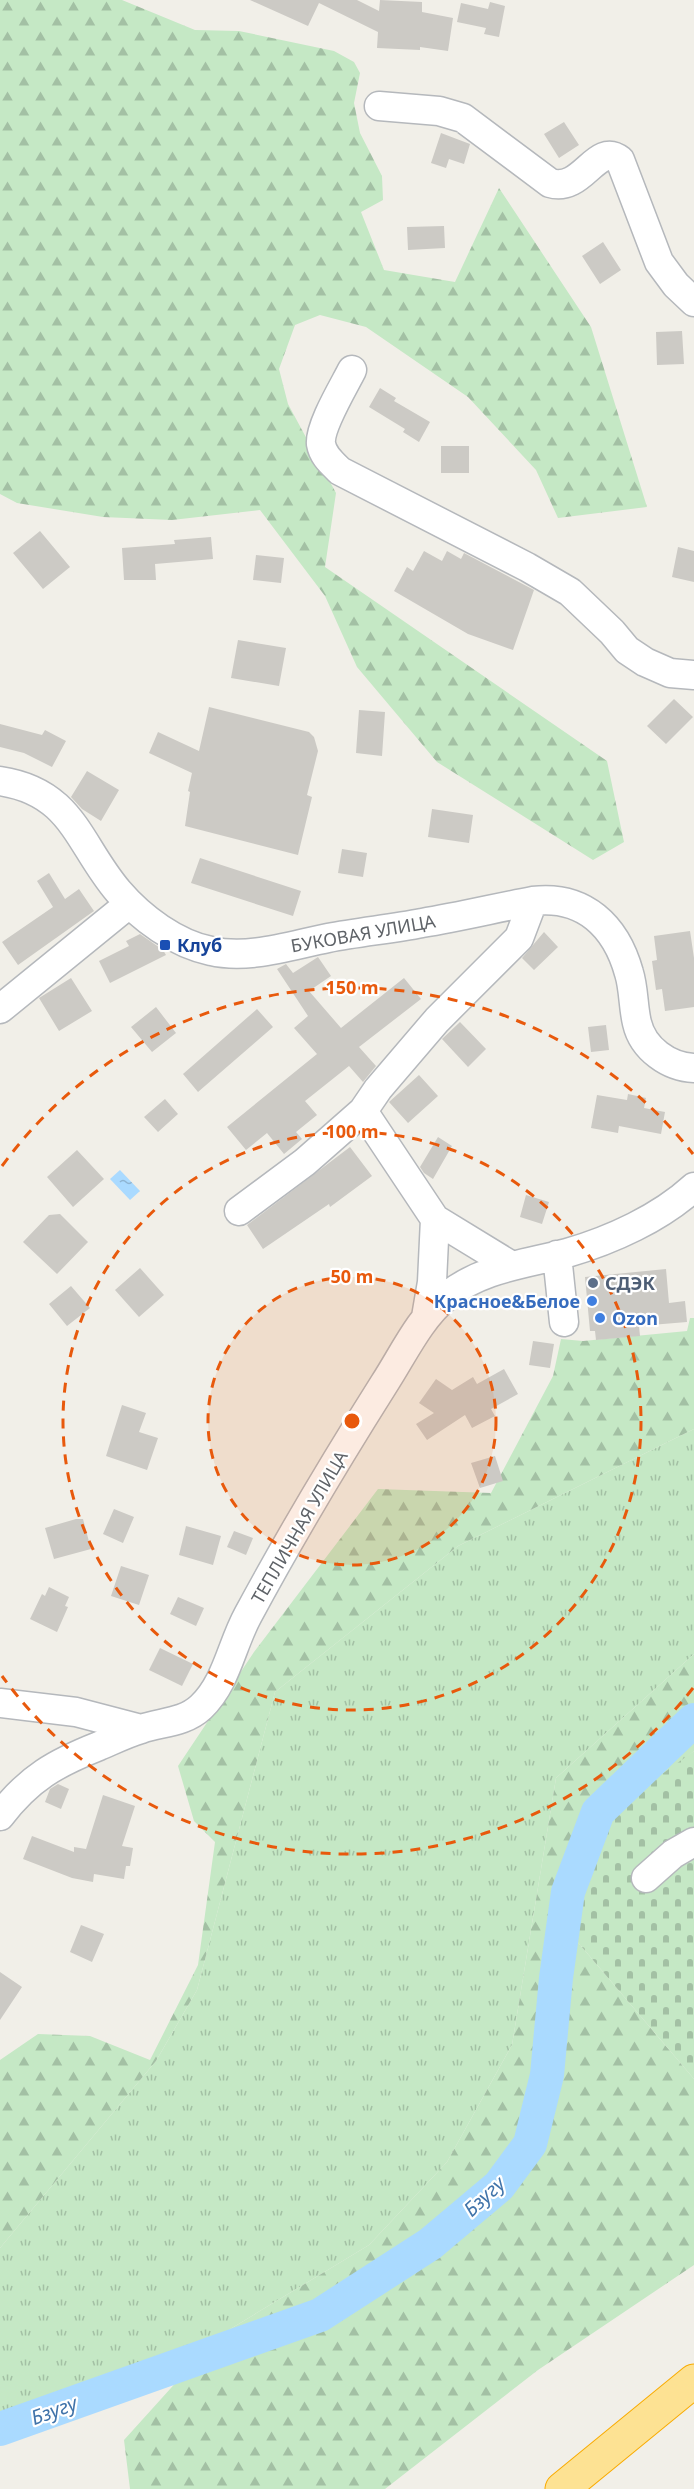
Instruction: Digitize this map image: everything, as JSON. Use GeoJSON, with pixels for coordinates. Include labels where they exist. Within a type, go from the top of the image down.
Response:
{"type":"FeatureCollection","features":[{"type":"Feature","properties":{"kind":"highway"},"geometry":{"type":"LineString","coordinates":[[562,2489],[694,2381]]}},
{"type":"Feature","properties":{"kind":"street"},"geometry":{"type":"LineString","coordinates":[[379,106],[439,111],[463,118],[550,183],[558,185],[574,180],[598,159],[608,155],[614,156],[620,160],[659,262],[675,285],[694,302]]}},
{"type":"Feature","properties":{"kind":"street"},"geometry":{"type":"LineString","coordinates":[[352,370],[324,429],[321,444],[327,459],[340,471],[527,567],[570,592],[612,632],[627,650],[645,662],[670,673],[694,675]]}},
{"type":"Feature","properties":{"kind":"street","name":"БУКОВАЯ УЛИЦА"},"geometry":{"type":"LineString","coordinates":[[0,782],[15,783],[57,805],[71,820],[116,889],[129,904],[172,936],[214,952],[238,953],[423,923],[533,901],[554,899],[572,903],[590,912],[606,927],[622,952],[630,975],[637,1025],[648,1045],[660,1057],[682,1068],[694,1068]]}},
{"type":"Feature","properties":{"kind":"street"},"geometry":{"type":"LineString","coordinates":[[239,1211],[305,1162],[363,1111],[378,1089],[437,1020],[519,938],[533,901]]}},
{"type":"Feature","properties":{"kind":"street"},"geometry":{"type":"LineString","coordinates":[[0,1009],[129,904]]}},
{"type":"Feature","properties":{"kind":"street"},"geometry":{"type":"LineString","coordinates":[[363,1111],[435,1219],[512,1266]]}},
{"type":"Feature","properties":{"kind":"street","name":"ТЕПЛИЧНАЯ УЛИЦА"},"geometry":{"type":"LineString","coordinates":[[0,1816],[36,1777],[54,1766],[141,1729],[190,1715],[200,1708],[222,1680],[246,1619],[343,1449],[426,1317],[445,1298],[471,1280],[612,1236],[648,1220],[691,1194]]}},
{"type":"Feature","properties":{"kind":"street"},"geometry":{"type":"LineString","coordinates":[[426,1317],[432,1282],[435,1219]]}},
{"type":"Feature","properties":{"kind":"street"},"geometry":{"type":"LineString","coordinates":[[557,1255],[564,1322]]}},
{"type":"Feature","properties":{"kind":"street"},"geometry":{"type":"LineString","coordinates":[[0,1703],[76,1712],[141,1729]]}},
{"type":"Feature","properties":{"kind":"street"},"geometry":{"type":"LineString","coordinates":[[646,1878],[673,1854],[694,1842]]}},
{"type":"Feature","properties":{"kind":"green space"},"geometry":{"type":"Polygon","coordinates":[[[0,0],[122,0],[195,30],[239,31],[334,51],[354,62],[360,73],[354,103],[360,133],[382,176],[383,200],[361,212],[384,270],[455,282],[499,188],[591,327],[647,507],[558,518],[536,470],[468,397],[366,327],[320,315],[295,325],[279,369],[288,404],[336,493],[325,567],[607,761],[624,842],[593,860],[437,762],[357,667],[325,596],[260,510],[172,520],[103,517],[17,503],[0,494],[0,0]]]}},
{"type":"Feature","properties":{"kind":"green space"},"geometry":{"type":"Polygon","coordinates":[[[690,1318],[694,1318],[694,1429],[458,1546],[275,1692],[197,1990],[156,2061],[0,2248],[0,2060],[38,2034],[90,2036],[150,2060],[198,1965],[215,1842],[194,1821],[178,1766],[254,1652],[378,1489],[491,1493],[553,1376],[561,1339],[583,1341],[687,1331],[690,1318]]]}},
{"type":"Feature","properties":{"kind":"green space"},"geometry":{"type":"Polygon","coordinates":[[[694,1429],[694,1654],[556,1778],[512,2045],[447,2162],[369,2245],[217,2337],[0,2414],[0,2248],[156,2061],[197,1990],[275,1692],[458,1546],[694,1429]]]}},
{"type":"Feature","properties":{"kind":"green space"},"geometry":{"type":"Polygon","coordinates":[[[694,1654],[694,1751],[672,1770],[564,1926],[694,2079],[694,2265],[538,2370],[385,2489],[130,2489],[124,2440],[217,2337],[369,2245],[447,2162],[512,2045],[556,1778],[694,1654]]]}},
{"type":"Feature","properties":{"kind":"green space"},"geometry":{"type":"Polygon","coordinates":[[[694,1751],[694,2079],[564,1926],[579,1834],[694,1751]]]}},
{"type":"Feature","properties":{"kind":"water"},"geometry":{"type":"Polygon","coordinates":[[[120,1170],[140,1191],[130,1200],[110,1179],[120,1170]]]}},
{"type":"Feature","properties":{"kind":"building"},"geometry":{"type":"Polygon","coordinates":[[[250,0],[357,0],[379,11],[380,0],[422,2],[422,12],[453,18],[448,51],[420,47],[420,50],[377,48],[378,32],[319,3],[308,26],[250,0]]]}},
{"type":"Feature","properties":{"kind":"building"},"geometry":{"type":"Polygon","coordinates":[[[490,2],[505,6],[499,37],[484,34],[486,28],[457,22],[461,3],[488,9],[490,2]]]}},
{"type":"Feature","properties":{"kind":"building"},"geometry":{"type":"Polygon","coordinates":[[[564,122],[579,145],[559,158],[544,134],[564,122]]]}},
{"type":"Feature","properties":{"kind":"building"},"geometry":{"type":"Polygon","coordinates":[[[441,133],[470,144],[464,164],[449,159],[446,168],[431,163],[441,133]]]}},
{"type":"Feature","properties":{"kind":"building"},"geometry":{"type":"Polygon","coordinates":[[[444,226],[445,248],[408,250],[407,227],[444,226]]]}},
{"type":"Feature","properties":{"kind":"building"},"geometry":{"type":"Polygon","coordinates":[[[603,242],[621,270],[600,284],[582,256],[603,242]]]}},
{"type":"Feature","properties":{"kind":"building"},"geometry":{"type":"Polygon","coordinates":[[[682,331],[684,364],[657,365],[656,332],[682,331]]]}},
{"type":"Feature","properties":{"kind":"building"},"geometry":{"type":"Polygon","coordinates":[[[380,388],[396,398],[394,401],[430,422],[419,442],[403,432],[405,429],[369,407],[380,388]]]}},
{"type":"Feature","properties":{"kind":"building"},"geometry":{"type":"Polygon","coordinates":[[[441,446],[469,446],[469,473],[441,473],[441,446]]]}},
{"type":"Feature","properties":{"kind":"building"},"geometry":{"type":"Polygon","coordinates":[[[40,531],[70,567],[43,589],[13,553],[40,531]]]}},
{"type":"Feature","properties":{"kind":"building"},"geometry":{"type":"Polygon","coordinates":[[[211,537],[213,559],[155,564],[156,580],[124,580],[122,548],[175,544],[174,540],[211,537]]]}},
{"type":"Feature","properties":{"kind":"building"},"geometry":{"type":"Polygon","coordinates":[[[678,547],[694,551],[694,582],[672,577],[678,547]]]}},
{"type":"Feature","properties":{"kind":"building"},"geometry":{"type":"Polygon","coordinates":[[[424,551],[442,561],[447,551],[461,559],[464,553],[534,590],[513,650],[468,634],[394,591],[407,567],[413,571],[424,551]]]}},
{"type":"Feature","properties":{"kind":"building"},"geometry":{"type":"Polygon","coordinates":[[[256,555],[284,558],[281,583],[253,580],[256,555]]]}},
{"type":"Feature","properties":{"kind":"building"},"geometry":{"type":"Polygon","coordinates":[[[238,640],[286,648],[279,686],[231,678],[238,640]]]}},
{"type":"Feature","properties":{"kind":"building"},"geometry":{"type":"Polygon","coordinates":[[[674,699],[693,717],[666,744],[647,726],[674,699]]]}},
{"type":"Feature","properties":{"kind":"building"},"geometry":{"type":"Polygon","coordinates":[[[209,707],[309,732],[314,737],[318,751],[307,795],[312,797],[298,855],[185,826],[192,773],[149,753],[158,732],[199,751],[209,707]]]}},
{"type":"Feature","properties":{"kind":"building"},"geometry":{"type":"Polygon","coordinates":[[[359,710],[385,712],[382,756],[356,753],[359,710]]]}},
{"type":"Feature","properties":{"kind":"building"},"geometry":{"type":"Polygon","coordinates":[[[0,724],[42,735],[45,730],[66,741],[52,767],[24,753],[0,747],[0,724]]]}},
{"type":"Feature","properties":{"kind":"building"},"geometry":{"type":"Polygon","coordinates":[[[87,771],[119,790],[101,821],[82,809],[71,797],[87,771]]]}},
{"type":"Feature","properties":{"kind":"building"},"geometry":{"type":"Polygon","coordinates":[[[432,809],[473,815],[469,843],[428,837],[432,809]]]}},
{"type":"Feature","properties":{"kind":"building"},"geometry":{"type":"Polygon","coordinates":[[[342,849],[367,853],[363,877],[338,873],[342,849]]]}},
{"type":"Feature","properties":{"kind":"building"},"geometry":{"type":"Polygon","coordinates":[[[200,858],[301,891],[293,916],[191,883],[200,858]]]}},
{"type":"Feature","properties":{"kind":"building"},"geometry":{"type":"Polygon","coordinates":[[[49,873],[65,899],[79,889],[94,911],[18,965],[2,942],[53,907],[37,881],[49,873]]]}},
{"type":"Feature","properties":{"kind":"building"},"geometry":{"type":"Polygon","coordinates":[[[690,931],[694,958],[694,1007],[665,1011],[662,989],[656,990],[652,961],[657,960],[654,936],[690,931]]]}},
{"type":"Feature","properties":{"kind":"building"},"geometry":{"type":"Polygon","coordinates":[[[544,932],[558,947],[534,970],[522,958],[544,932]]]}},
{"type":"Feature","properties":{"kind":"building"},"geometry":{"type":"Polygon","coordinates":[[[140,934],[163,950],[166,955],[110,983],[99,961],[129,946],[126,941],[140,934]]]}},
{"type":"Feature","properties":{"kind":"building"},"geometry":{"type":"Polygon","coordinates":[[[318,957],[331,976],[309,991],[341,1028],[404,978],[421,999],[359,1047],[376,1066],[363,1082],[349,1066],[305,1101],[317,1115],[296,1132],[302,1139],[284,1154],[267,1133],[246,1150],[227,1127],[317,1054],[294,1028],[308,1016],[277,969],[286,964],[293,973],[318,957]]]}},
{"type":"Feature","properties":{"kind":"building"},"geometry":{"type":"Polygon","coordinates":[[[71,978],[92,1011],[59,1031],[39,998],[71,978]]]}},
{"type":"Feature","properties":{"kind":"building"},"geometry":{"type":"Polygon","coordinates":[[[156,1007],[176,1033],[152,1052],[131,1027],[156,1007]]]}},
{"type":"Feature","properties":{"kind":"building"},"geometry":{"type":"Polygon","coordinates":[[[257,1009],[273,1027],[198,1092],[183,1074],[257,1009]]]}},
{"type":"Feature","properties":{"kind":"building"},"geometry":{"type":"Polygon","coordinates":[[[460,1022],[486,1049],[468,1067],[442,1039],[460,1022]]]}},
{"type":"Feature","properties":{"kind":"building"},"geometry":{"type":"Polygon","coordinates":[[[606,1025],[609,1050],[591,1052],[588,1027],[606,1025]]]}},
{"type":"Feature","properties":{"kind":"building"},"geometry":{"type":"Polygon","coordinates":[[[419,1075],[438,1096],[408,1123],[389,1102],[419,1075]]]}},
{"type":"Feature","properties":{"kind":"building"},"geometry":{"type":"Polygon","coordinates":[[[628,1094],[646,1098],[644,1108],[665,1112],[661,1134],[619,1126],[618,1133],[591,1128],[597,1095],[627,1100],[628,1094]]]}},
{"type":"Feature","properties":{"kind":"building"},"geometry":{"type":"Polygon","coordinates":[[[165,1099],[178,1114],[158,1132],[144,1117],[165,1099]]]}},
{"type":"Feature","properties":{"kind":"building"},"geometry":{"type":"Polygon","coordinates":[[[438,1137],[452,1146],[433,1179],[420,1167],[438,1137]]]}},
{"type":"Feature","properties":{"kind":"building"},"geometry":{"type":"Polygon","coordinates":[[[350,1147],[372,1176],[330,1207],[329,1204],[263,1249],[247,1225],[350,1147]]]}},
{"type":"Feature","properties":{"kind":"building"},"geometry":{"type":"Polygon","coordinates":[[[77,1150],[104,1179],[73,1207],[47,1177],[77,1150]]]}},
{"type":"Feature","properties":{"kind":"building"},"geometry":{"type":"Polygon","coordinates":[[[526,1195],[549,1202],[542,1224],[520,1217],[526,1195]]]}},
{"type":"Feature","properties":{"kind":"building"},"geometry":{"type":"Polygon","coordinates":[[[60,1214],[88,1242],[57,1274],[23,1242],[49,1215],[60,1214]]]}},
{"type":"Feature","properties":{"kind":"building"},"geometry":{"type":"Polygon","coordinates":[[[140,1268],[164,1295],[139,1317],[115,1290],[140,1268]]]}},
{"type":"Feature","properties":{"kind":"building"},"geometry":{"type":"Polygon","coordinates":[[[666,1269],[669,1303],[685,1301],[687,1322],[639,1326],[640,1336],[596,1340],[595,1331],[590,1331],[585,1277],[666,1269]]]}},
{"type":"Feature","properties":{"kind":"building"},"geometry":{"type":"Polygon","coordinates":[[[71,1286],[90,1308],[67,1326],[49,1304],[71,1286]]]}},
{"type":"Feature","properties":{"kind":"building"},"geometry":{"type":"Polygon","coordinates":[[[533,1341],[554,1344],[550,1368],[529,1365],[533,1341]]]}},
{"type":"Feature","properties":{"kind":"building"},"geometry":{"type":"Polygon","coordinates":[[[504,1369],[518,1394],[491,1409],[495,1416],[472,1428],[465,1415],[427,1440],[416,1424],[434,1413],[419,1403],[436,1379],[452,1390],[473,1377],[477,1384],[504,1369]]]}},
{"type":"Feature","properties":{"kind":"building"},"geometry":{"type":"Polygon","coordinates":[[[122,1405],[146,1413],[139,1432],[158,1438],[147,1470],[106,1456],[122,1405]]]}},
{"type":"Feature","properties":{"kind":"building"},"geometry":{"type":"Polygon","coordinates":[[[495,1456],[503,1481],[480,1488],[471,1463],[495,1456]]]}},
{"type":"Feature","properties":{"kind":"building"},"geometry":{"type":"Polygon","coordinates":[[[114,1509],[134,1517],[123,1543],[103,1534],[114,1509]]]}},
{"type":"Feature","properties":{"kind":"building"},"geometry":{"type":"Polygon","coordinates":[[[83,1519],[91,1549],[54,1559],[45,1528],[83,1519]]]}},
{"type":"Feature","properties":{"kind":"building"},"geometry":{"type":"Polygon","coordinates":[[[186,1526],[221,1536],[213,1565],[179,1555],[186,1526]]]}},
{"type":"Feature","properties":{"kind":"building"},"geometry":{"type":"Polygon","coordinates":[[[234,1531],[253,1538],[246,1555],[227,1547],[234,1531]]]}},
{"type":"Feature","properties":{"kind":"building"},"geometry":{"type":"Polygon","coordinates":[[[121,1566],[149,1575],[139,1605],[111,1596],[121,1566]]]}},
{"type":"Feature","properties":{"kind":"building"},"geometry":{"type":"Polygon","coordinates":[[[49,1587],[69,1597],[65,1606],[68,1607],[57,1632],[30,1619],[42,1594],[45,1596],[49,1587]]]}},
{"type":"Feature","properties":{"kind":"building"},"geometry":{"type":"Polygon","coordinates":[[[178,1597],[204,1608],[196,1626],[170,1614],[178,1597]]]}},
{"type":"Feature","properties":{"kind":"building"},"geometry":{"type":"Polygon","coordinates":[[[160,1648],[193,1664],[182,1686],[149,1670],[160,1648]]]}},
{"type":"Feature","properties":{"kind":"building"},"geometry":{"type":"Polygon","coordinates":[[[58,1784],[69,1789],[61,1809],[45,1802],[50,1789],[58,1784]]]}},
{"type":"Feature","properties":{"kind":"building"},"geometry":{"type":"Polygon","coordinates":[[[103,1795],[135,1806],[122,1846],[133,1848],[130,1866],[126,1866],[124,1879],[94,1874],[93,1882],[72,1878],[23,1859],[32,1836],[74,1852],[74,1847],[86,1849],[103,1795]]]}},
{"type":"Feature","properties":{"kind":"building"},"geometry":{"type":"Polygon","coordinates":[[[81,1925],[104,1934],[92,1962],[70,1952],[81,1925]]]}},
{"type":"Feature","properties":{"kind":"building"},"geometry":{"type":"Polygon","coordinates":[[[0,1972],[22,1987],[0,2020],[0,1972]]]}},
{"type":"Feature","properties":{"kind":"waterway","name":"Бзугу"},"geometry":{"type":"LineString","coordinates":[[0,2429],[320,2315],[430,2244],[499,2186],[530,2144],[547,2075],[556,1978],[568,1892],[598,1812],[694,1720]]}},
{"type":"Feature","properties":{"kind":"place","name":"Клуб"},"geometry":{"type":"Point","coordinates":[165,945]}},
{"type":"Feature","properties":{"kind":"place","name":"СДЭК"},"geometry":{"type":"Point","coordinates":[593,1283]}},
{"type":"Feature","properties":{"kind":"place","name":"Красное&Белое"},"geometry":{"type":"Point","coordinates":[592,1301]}},
{"type":"Feature","properties":{"kind":"place","name":"Ozon"},"geometry":{"type":"Point","coordinates":[600,1318]}}]}
